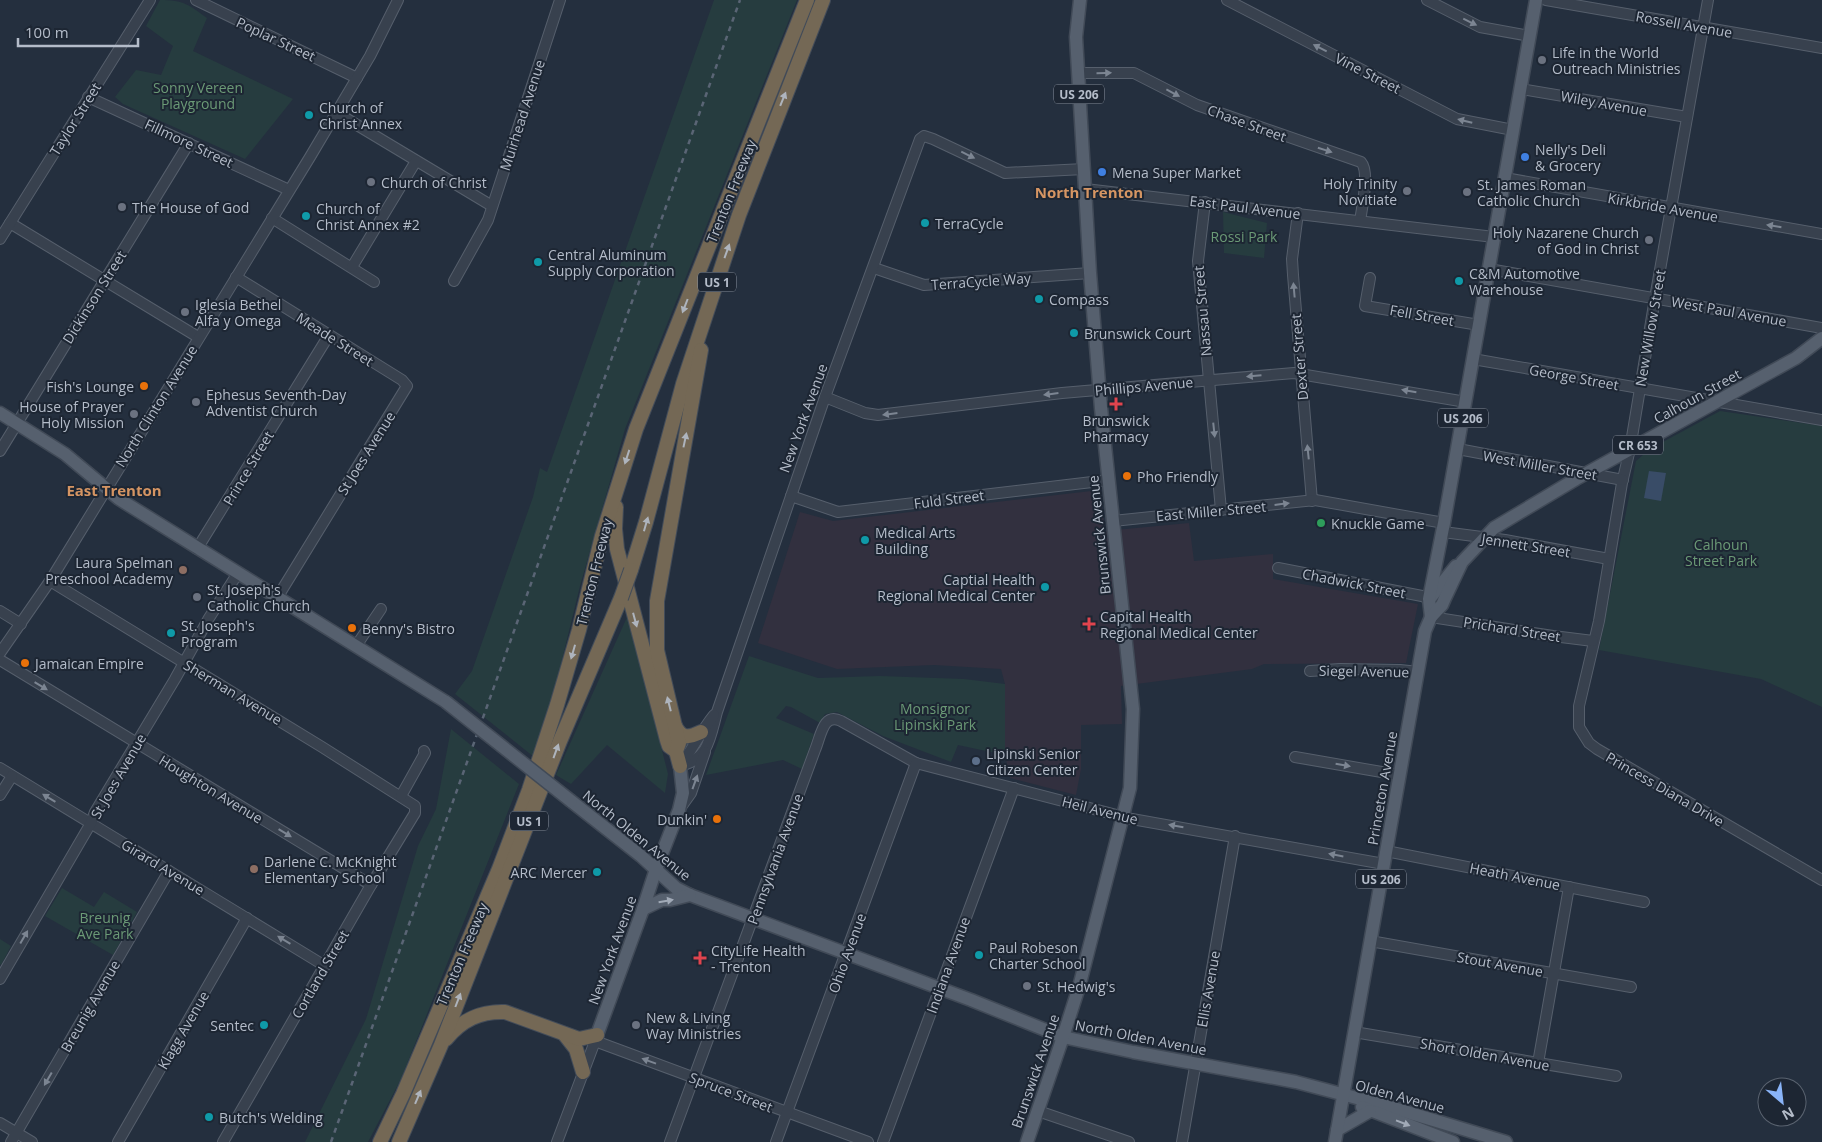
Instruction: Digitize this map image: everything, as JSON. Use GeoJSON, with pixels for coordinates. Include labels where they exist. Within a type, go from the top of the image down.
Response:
{"type":"FeatureCollection","features":[{"type":"Feature","properties":{"kind":"highway","name":"Trenton Freeway"},"geometry":{"type":"LineString","coordinates":[[378,1142],[403,1094],[499,869],[529,790],[560,696],[579,630],[602,536],[636,430],[807,0]]}},
{"type":"Feature","properties":{"kind":"highway","name":"Trenton Freeway"},"geometry":{"type":"LineString","coordinates":[[399,1142],[440,1045],[560,741],[621,598],[646,522],[683,384],[704,320],[755,171],[822,0]]}},
{"type":"Feature","properties":{"kind":"highway"},"geometry":{"type":"LineString","coordinates":[[680,766],[676,751],[679,743],[657,650],[657,601],[696,380],[704,320]]}},
{"type":"Feature","properties":{"kind":"highway"},"geometry":{"type":"LineString","coordinates":[[618,486],[615,529],[617,549],[667,740],[669,746],[676,751]]}},
{"type":"Feature","properties":{"kind":"highway"},"geometry":{"type":"LineString","coordinates":[[674,724],[680,734],[684,736],[690,737],[701,732]]}},
{"type":"Feature","properties":{"kind":"highway"},"geometry":{"type":"LineString","coordinates":[[440,1045],[470,1018],[494,1011],[512,1014],[578,1039],[596,1038]]}},
{"type":"Feature","properties":{"kind":"highway"},"geometry":{"type":"LineString","coordinates":[[565,1035],[576,1049],[583,1072]]}},
{"type":"Feature","properties":{"kind":"main road","name":"Brunswick Avenue"},"geometry":{"type":"LineString","coordinates":[[1027,1142],[1064,1037],[1079,987],[1130,788],[1133,717],[1108,480],[1090,272],[1076,37],[1080,0]]}},
{"type":"Feature","properties":{"kind":"main road","name":"US 206"},"geometry":{"type":"LineString","coordinates":[[1430,617],[1429,599],[1444,528],[1536,0]]}},
{"type":"Feature","properties":{"kind":"main road","name":"Calhoun Street"},"geometry":{"type":"LineString","coordinates":[[1429,599],[1455,567],[1494,528],[1630,449],[1796,358],[1822,338]]}},
{"type":"Feature","properties":{"kind":"main road","name":"North Olden Avenue"},"geometry":{"type":"LineString","coordinates":[[0,413],[65,454],[119,500],[446,702],[656,869],[676,888],[752,919],[1064,1037],[1195,1064],[1296,1082],[1342,1096]]}},
{"type":"Feature","properties":{"kind":"main road","name":"Calhoun Street"},"geometry":{"type":"LineString","coordinates":[[1430,617],[1442,605],[1462,562]]}},
{"type":"Feature","properties":{"kind":"main road","name":"Princeton Avenue"},"geometry":{"type":"LineString","coordinates":[[1336,1136],[1399,775],[1425,632],[1430,617]]}},
{"type":"Feature","properties":{"kind":"main road","name":"New York Avenue"},"geometry":{"type":"LineString","coordinates":[[596,1038],[679,810],[683,793],[680,766]]}},
{"type":"Feature","properties":{"kind":"main road"},"geometry":{"type":"LineString","coordinates":[[643,909],[662,900],[690,895]]}},
{"type":"Feature","properties":{"kind":"main road","name":"Olden Avenue"},"geometry":{"type":"LineString","coordinates":[[1342,1096],[1370,1110],[1452,1142]]}},
{"type":"Feature","properties":{"kind":"main road","name":"Olden Avenue"},"geometry":{"type":"LineString","coordinates":[[1342,1096],[1387,1106],[1499,1141]]}},
{"type":"Feature","properties":{"kind":"main road"},"geometry":{"type":"LineString","coordinates":[[1336,1136],[1370,1110]]}},
{"type":"Feature","properties":{"kind":"street","name":"Taylor Street"},"geometry":{"type":"LineString","coordinates":[[0,239],[150,0]]}},
{"type":"Feature","properties":{"kind":"street","name":"North Clinton Avenue"},"geometry":{"type":"LineString","coordinates":[[0,653],[50,581],[337,113],[370,56],[398,0]]}},
{"type":"Feature","properties":{"kind":"street","name":"Muirhead Avenue"},"geometry":{"type":"LineString","coordinates":[[454,281],[488,220],[560,0]]}},
{"type":"Feature","properties":{"kind":"street","name":"Vine Street"},"geometry":{"type":"LineString","coordinates":[[1227,0],[1457,119],[1513,130]]}},
{"type":"Feature","properties":{"kind":"street"},"geometry":{"type":"LineString","coordinates":[[1427,0],[1480,27],[1530,36]]}},
{"type":"Feature","properties":{"kind":"street","name":"Rossell Avenue"},"geometry":{"type":"LineString","coordinates":[[1546,0],[1822,48]]}},
{"type":"Feature","properties":{"kind":"street","name":"New Willow Street"},"geometry":{"type":"LineString","coordinates":[[1590,655],[1630,449],[1639,388],[1708,0]]}},
{"type":"Feature","properties":{"kind":"street","name":"Poplar Street"},"geometry":{"type":"LineString","coordinates":[[199,1],[357,78]]}},
{"type":"Feature","properties":{"kind":"street","name":"Chase Street"},"geometry":{"type":"LineString","coordinates":[[1078,74],[1134,73],[1197,105],[1361,162],[1364,166],[1365,174],[1360,220]]}},
{"type":"Feature","properties":{"kind":"street","name":"Wiley Avenue"},"geometry":{"type":"LineString","coordinates":[[1521,89],[1687,117]]}},
{"type":"Feature","properties":{"kind":"street","name":"Fillmore Street"},"geometry":{"type":"LineString","coordinates":[[88,97],[289,190]]}},
{"type":"Feature","properties":{"kind":"street"},"geometry":{"type":"LineString","coordinates":[[337,113],[492,206]]}},
{"type":"Feature","properties":{"kind":"street","name":"New York Avenue"},"geometry":{"type":"LineString","coordinates":[[679,810],[691,793],[825,397],[920,139],[924,136],[933,138],[1006,173],[1084,169]]}},
{"type":"Feature","properties":{"kind":"street","name":"Dickinson Street"},"geometry":{"type":"LineString","coordinates":[[0,451],[189,143]]}},
{"type":"Feature","properties":{"kind":"street"},"geometry":{"type":"LineString","coordinates":[[352,267],[416,161]]}},
{"type":"Feature","properties":{"kind":"street","name":"Kirkbride Avenue"},"geometry":{"type":"LineString","coordinates":[[1505,178],[1822,234]]}},
{"type":"Feature","properties":{"kind":"street","name":"East Paul Avenue"},"geometry":{"type":"LineString","coordinates":[[1085,189],[1494,237]]}},
{"type":"Feature","properties":{"kind":"street","name":"Nassau Street"},"geometry":{"type":"LineString","coordinates":[[1205,202],[1198,261],[1221,510]]}},
{"type":"Feature","properties":{"kind":"street","name":"Dexter Street"},"geometry":{"type":"LineString","coordinates":[[1298,213],[1292,259],[1310,501]]}},
{"type":"Feature","properties":{"kind":"street"},"geometry":{"type":"LineString","coordinates":[[272,218],[374,282]]}},
{"type":"Feature","properties":{"kind":"street"},"geometry":{"type":"LineString","coordinates":[[10,222],[198,338]]}},
{"type":"Feature","properties":{"kind":"street","name":"TerraCycle Way"},"geometry":{"type":"LineString","coordinates":[[874,268],[918,284],[930,285],[1090,272]]}},
{"type":"Feature","properties":{"kind":"street","name":"West Paul Avenue"},"geometry":{"type":"LineString","coordinates":[[1489,269],[1822,328]]}},
{"type":"Feature","properties":{"kind":"street","name":"Meade Street"},"geometry":{"type":"LineString","coordinates":[[236,278],[402,380],[407,386]]}},
{"type":"Feature","properties":{"kind":"street","name":"Fell Street"},"geometry":{"type":"LineString","coordinates":[[1370,278],[1365,306],[1479,325]]}},
{"type":"Feature","properties":{"kind":"street","name":"Prince Street"},"geometry":{"type":"LineString","coordinates":[[197,549],[329,335]]}},
{"type":"Feature","properties":{"kind":"street","name":"George Street"},"geometry":{"type":"LineString","coordinates":[[1473,360],[1822,420]]}},
{"type":"Feature","properties":{"kind":"street","name":"Phillips Avenue"},"geometry":{"type":"LineString","coordinates":[[825,397],[865,413],[878,415],[1100,390],[1300,373],[1466,402]]}},
{"type":"Feature","properties":{"kind":"street","name":"St Joes Avenue"},"geometry":{"type":"LineString","coordinates":[[278,598],[407,386]]}},
{"type":"Feature","properties":{"kind":"street","name":"West Miller Street"},"geometry":{"type":"LineString","coordinates":[[1458,449],[1623,480]]}},
{"type":"Feature","properties":{"kind":"street","name":"Fuld Street"},"geometry":{"type":"LineString","coordinates":[[791,496],[838,512],[1108,480]]}},
{"type":"Feature","properties":{"kind":"street","name":"East Miller Street"},"geometry":{"type":"LineString","coordinates":[[1113,521],[1310,501],[1444,528]]}},
{"type":"Feature","properties":{"kind":"street","name":"Jennett Street"},"geometry":{"type":"LineString","coordinates":[[1444,528],[1609,559]]}},
{"type":"Feature","properties":{"kind":"street","name":"Chadwick Street"},"geometry":{"type":"LineString","coordinates":[[1278,568],[1422,596],[1429,599]]}},
{"type":"Feature","properties":{"kind":"street","name":"St Joes Avenue"},"geometry":{"type":"LineString","coordinates":[[0,979],[95,812],[209,618],[238,573]]}},
{"type":"Feature","properties":{"kind":"street","name":"Sherman Avenue"},"geometry":{"type":"LineString","coordinates":[[50,581],[415,806]]}},
{"type":"Feature","properties":{"kind":"street"},"geometry":{"type":"LineString","coordinates":[[356,646],[381,608]]}},
{"type":"Feature","properties":{"kind":"street"},"geometry":{"type":"LineString","coordinates":[[0,611],[21,624]]}},
{"type":"Feature","properties":{"kind":"street","name":"Prichard Street"},"geometry":{"type":"LineString","coordinates":[[1430,617],[1593,641]]}},
{"type":"Feature","properties":{"kind":"street","name":"Princess Diana Drive"},"geometry":{"type":"LineString","coordinates":[[1590,655],[1578,718],[1579,728],[1589,743],[1822,880]]}},
{"type":"Feature","properties":{"kind":"street","name":"Houghton Avenue"},"geometry":{"type":"LineString","coordinates":[[0,660],[371,885]]}},
{"type":"Feature","properties":{"kind":"street","name":"Siegel Avenue"},"geometry":{"type":"LineString","coordinates":[[1310,671],[1340,669],[1418,672]]}},
{"type":"Feature","properties":{"kind":"street","name":"New York Avenue"},"geometry":{"type":"LineString","coordinates":[[680,766],[701,732],[717,712]]}},
{"type":"Feature","properties":{"kind":"street","name":"Heil Avenue"},"geometry":{"type":"LineString","coordinates":[[830,719],[835,718],[841,721],[916,763],[1123,816],[1235,836],[1385,857]]}},
{"type":"Feature","properties":{"kind":"street","name":"Pennsylvania Avenue"},"geometry":{"type":"LineString","coordinates":[[670,1142],[815,750],[826,723],[830,719]]}},
{"type":"Feature","properties":{"kind":"street"},"geometry":{"type":"LineString","coordinates":[[401,796],[425,753],[424,751]]}},
{"type":"Feature","properties":{"kind":"street"},"geometry":{"type":"LineString","coordinates":[[680,766],[696,760],[706,751]]}},
{"type":"Feature","properties":{"kind":"street"},"geometry":{"type":"LineString","coordinates":[[1295,757],[1399,775]]}},
{"type":"Feature","properties":{"kind":"street","name":"Ohio Avenue"},"geometry":{"type":"LineString","coordinates":[[776,1142],[916,763]]}},
{"type":"Feature","properties":{"kind":"street","name":"Girard Avenue"},"geometry":{"type":"LineString","coordinates":[[0,768],[325,966]]}},
{"type":"Feature","properties":{"kind":"street"},"geometry":{"type":"LineString","coordinates":[[0,795],[12,776]]}},
{"type":"Feature","properties":{"kind":"street","name":"Indiana Avenue"},"geometry":{"type":"LineString","coordinates":[[883,1142],[1014,788]]}},
{"type":"Feature","properties":{"kind":"street","name":"Cortland Street"},"geometry":{"type":"LineString","coordinates":[[224,1142],[371,885],[415,813],[415,806]]}},
{"type":"Feature","properties":{"kind":"street","name":"Ellis Avenue"},"geometry":{"type":"LineString","coordinates":[[1182,1142],[1235,836]]}},
{"type":"Feature","properties":{"kind":"street","name":"Heath Avenue"},"geometry":{"type":"LineString","coordinates":[[1385,857],[1569,887],[1644,902]]}},
{"type":"Feature","properties":{"kind":"street","name":"Breunig Avenue"},"geometry":{"type":"LineString","coordinates":[[11,1142],[169,871]]}},
{"type":"Feature","properties":{"kind":"street"},"geometry":{"type":"LineString","coordinates":[[1538,1063],[1569,887]]}},
{"type":"Feature","properties":{"kind":"street","name":"Klagg Avenue"},"geometry":{"type":"LineString","coordinates":[[118,1142],[247,918]]}},
{"type":"Feature","properties":{"kind":"street","name":"Stout Avenue"},"geometry":{"type":"LineString","coordinates":[[1370,941],[1631,987]]}},
{"type":"Feature","properties":{"kind":"street","name":"Short Olden Avenue"},"geometry":{"type":"LineString","coordinates":[[1354,1032],[1616,1076]]}},
{"type":"Feature","properties":{"kind":"street","name":"New York Avenue"},"geometry":{"type":"LineString","coordinates":[[557,1142],[596,1038]]}},
{"type":"Feature","properties":{"kind":"street","name":"Spruce Street"},"geometry":{"type":"LineString","coordinates":[[596,1038],[694,1078],[868,1142]]}},
{"type":"Feature","properties":{"kind":"street"},"geometry":{"type":"LineString","coordinates":[[1038,1111],[1129,1142]]}},
{"type":"Feature","properties":{"kind":"street"},"geometry":{"type":"LineString","coordinates":[[0,1122],[32,1142]]}},
{"type":"Feature","properties":{"kind":"shaded area","name":"Capital Health Regional Medical Center"},"geometry":{"type":"Polygon","coordinates":[[[1100,490],[1105,531],[1189,523],[1194,561],[1273,554],[1273,579],[1418,604],[1406,663],[1264,664],[1252,669],[1121,686],[1122,724],[1081,725],[1081,769],[1076,795],[1010,778],[1005,755],[1005,684],[1001,669],[934,665],[837,669],[758,643],[800,512],[833,521],[1100,490]]]}},
{"type":"Feature","properties":{"kind":"green space","name":"Sonny Vereen Playground"},"geometry":{"type":"Polygon","coordinates":[[[160,0],[186,4],[207,18],[193,51],[293,99],[245,159],[123,104],[115,97],[136,70],[161,75],[173,46],[146,26],[160,0]]]}},
{"type":"Feature","properties":{"kind":"green space"},"geometry":{"type":"Polygon","coordinates":[[[714,0],[797,0],[625,429],[580,586],[549,713],[534,757],[455,694],[472,671],[533,497],[540,468],[547,472],[714,0]]]}},
{"type":"Feature","properties":{"kind":"green space","name":"Rossi Park"},"geometry":{"type":"Polygon","coordinates":[[[1223,212],[1267,223],[1264,258],[1224,253],[1223,212]]]}},
{"type":"Feature","properties":{"kind":"green space","name":"Calhoun Street Park"},"geometry":{"type":"Polygon","coordinates":[[[1720,411],[1822,426],[1822,707],[1761,679],[1599,650],[1636,461],[1650,449],[1720,411]]]}},
{"type":"Feature","properties":{"kind":"green space"},"geometry":{"type":"Polygon","coordinates":[[[628,615],[668,774],[665,793],[607,745],[571,784],[556,775],[628,615]]]}},
{"type":"Feature","properties":{"kind":"green space","name":"Monsignor Lipinski Park"},"geometry":{"type":"Polygon","coordinates":[[[749,656],[818,678],[880,676],[964,679],[1005,684],[1005,755],[958,745],[951,762],[883,736],[837,712],[825,714],[820,723],[786,706],[776,718],[814,734],[802,769],[783,760],[706,775],[749,656]]]}},
{"type":"Feature","properties":{"kind":"green space"},"geometry":{"type":"Polygon","coordinates":[[[451,729],[519,784],[401,1079],[368,1142],[305,1142],[366,1019],[418,846],[436,809],[451,729]]]}},
{"type":"Feature","properties":{"kind":"green space","name":"Breunig Ave Park"},"geometry":{"type":"Polygon","coordinates":[[[62,888],[94,907],[104,892],[137,912],[113,955],[45,916],[62,888]]]}},
{"type":"Feature","properties":{"kind":"green space"},"geometry":{"type":"Polygon","coordinates":[[[0,939],[11,946],[1,965],[0,964],[0,939]]]}},
{"type":"Feature","properties":{"kind":"water"},"geometry":{"type":"Polygon","coordinates":[[[1649,471],[1666,473],[1661,501],[1644,498],[1649,471]]]}},
{"type":"Feature","properties":{"kind":"railway"},"geometry":{"type":"LineString","coordinates":[[331,1142],[740,0]]}},
{"type":"Feature","properties":{"kind":"place","name":"Life in the World Outreach Ministries"},"geometry":{"type":"Point","coordinates":[1542,60]}},
{"type":"Feature","properties":{"kind":"place","name":"Church of Christ Annex"},"geometry":{"type":"Point","coordinates":[309,115]}},
{"type":"Feature","properties":{"kind":"place","name":"Nelly's Deli & Grocery"},"geometry":{"type":"Point","coordinates":[1525,157]}},
{"type":"Feature","properties":{"kind":"place","name":"Mena Super Market"},"geometry":{"type":"Point","coordinates":[1102,172]}},
{"type":"Feature","properties":{"kind":"place","name":"Church of Christ"},"geometry":{"type":"Point","coordinates":[371,182]}},
{"type":"Feature","properties":{"kind":"place","name":"Holy Trinity Novitiate"},"geometry":{"type":"Point","coordinates":[1407,191]}},
{"type":"Feature","properties":{"kind":"place","name":"St. James Roman Catholic Church"},"geometry":{"type":"Point","coordinates":[1467,192]}},
{"type":"Feature","properties":{"kind":"place","name":"The House of God"},"geometry":{"type":"Point","coordinates":[122,207]}},
{"type":"Feature","properties":{"kind":"place","name":"Church of Christ Annex #2"},"geometry":{"type":"Point","coordinates":[306,216]}},
{"type":"Feature","properties":{"kind":"place","name":"TerraCycle"},"geometry":{"type":"Point","coordinates":[925,223]}},
{"type":"Feature","properties":{"kind":"place","name":"Holy Nazarene Church of God in Christ"},"geometry":{"type":"Point","coordinates":[1649,240]}},
{"type":"Feature","properties":{"kind":"place","name":"Central Aluminum Supply Corporation"},"geometry":{"type":"Point","coordinates":[538,262]}},
{"type":"Feature","properties":{"kind":"place","name":"C&M Automotive Warehouse"},"geometry":{"type":"Point","coordinates":[1459,281]}},
{"type":"Feature","properties":{"kind":"place","name":"Compass"},"geometry":{"type":"Point","coordinates":[1039,299]}},
{"type":"Feature","properties":{"kind":"place","name":"Iglesia Bethel Alfa y Omega"},"geometry":{"type":"Point","coordinates":[185,312]}},
{"type":"Feature","properties":{"kind":"place","name":"Brunswick Court"},"geometry":{"type":"Point","coordinates":[1074,333]}},
{"type":"Feature","properties":{"kind":"place","name":"Fish's Lounge"},"geometry":{"type":"Point","coordinates":[144,386]}},
{"type":"Feature","properties":{"kind":"place","name":"Ephesus Seventh-Day Adventist Church"},"geometry":{"type":"Point","coordinates":[196,402]}},
{"type":"Feature","properties":{"kind":"place","name":"Brunswick Pharmacy"},"geometry":{"type":"Point","coordinates":[1116,404]}},
{"type":"Feature","properties":{"kind":"place","name":"House of Prayer Holy Mission"},"geometry":{"type":"Point","coordinates":[134,414]}},
{"type":"Feature","properties":{"kind":"place","name":"Pho Friendly"},"geometry":{"type":"Point","coordinates":[1127,476]}},
{"type":"Feature","properties":{"kind":"place","name":"Knuckle Game"},"geometry":{"type":"Point","coordinates":[1321,523]}},
{"type":"Feature","properties":{"kind":"place","name":"Medical Arts Building"},"geometry":{"type":"Point","coordinates":[865,540]}},
{"type":"Feature","properties":{"kind":"place","name":"Laura Spelman Preschool Academy"},"geometry":{"type":"Point","coordinates":[183,570]}},
{"type":"Feature","properties":{"kind":"place","name":"Captial Health Regional Medical Center"},"geometry":{"type":"Point","coordinates":[1045,587]}},
{"type":"Feature","properties":{"kind":"place","name":"St. Joseph's Catholic Church"},"geometry":{"type":"Point","coordinates":[197,597]}},
{"type":"Feature","properties":{"kind":"place","name":"Capital Health Regional Medical Center"},"geometry":{"type":"Point","coordinates":[1089,624]}},
{"type":"Feature","properties":{"kind":"place","name":"Benny's Bistro"},"geometry":{"type":"Point","coordinates":[352,628]}},
{"type":"Feature","properties":{"kind":"place","name":"St. Joseph's Program"},"geometry":{"type":"Point","coordinates":[171,633]}},
{"type":"Feature","properties":{"kind":"place","name":"Jamaican Empire"},"geometry":{"type":"Point","coordinates":[25,663]}},
{"type":"Feature","properties":{"kind":"place","name":"Lipinski Senior Citizen Center"},"geometry":{"type":"Point","coordinates":[976,761]}},
{"type":"Feature","properties":{"kind":"place","name":"Dunkin'"},"geometry":{"type":"Point","coordinates":[717,819]}},
{"type":"Feature","properties":{"kind":"place","name":"Darlene C. McKnight Elementary School"},"geometry":{"type":"Point","coordinates":[254,869]}},
{"type":"Feature","properties":{"kind":"place","name":"ARC Mercer"},"geometry":{"type":"Point","coordinates":[597,872]}},
{"type":"Feature","properties":{"kind":"place","name":"Paul Robeson Charter School"},"geometry":{"type":"Point","coordinates":[979,955]}},
{"type":"Feature","properties":{"kind":"place","name":"CityLife Health - Trenton"},"geometry":{"type":"Point","coordinates":[700,958]}},
{"type":"Feature","properties":{"kind":"place","name":"St. Hedwig's"},"geometry":{"type":"Point","coordinates":[1027,986]}},
{"type":"Feature","properties":{"kind":"place","name":"Sentec"},"geometry":{"type":"Point","coordinates":[264,1025]}},
{"type":"Feature","properties":{"kind":"place","name":"New & Living Way Ministries"},"geometry":{"type":"Point","coordinates":[636,1025]}},
{"type":"Feature","properties":{"kind":"place","name":"Butch's Welding"},"geometry":{"type":"Point","coordinates":[209,1117]}},
{"type":"Feature","properties":{"kind":"district","name":"North Trenton"},"geometry":{"type":"Point","coordinates":[1089,192]}},
{"type":"Feature","properties":{"kind":"district","name":"East Trenton"},"geometry":{"type":"Point","coordinates":[114,490]}}]}
